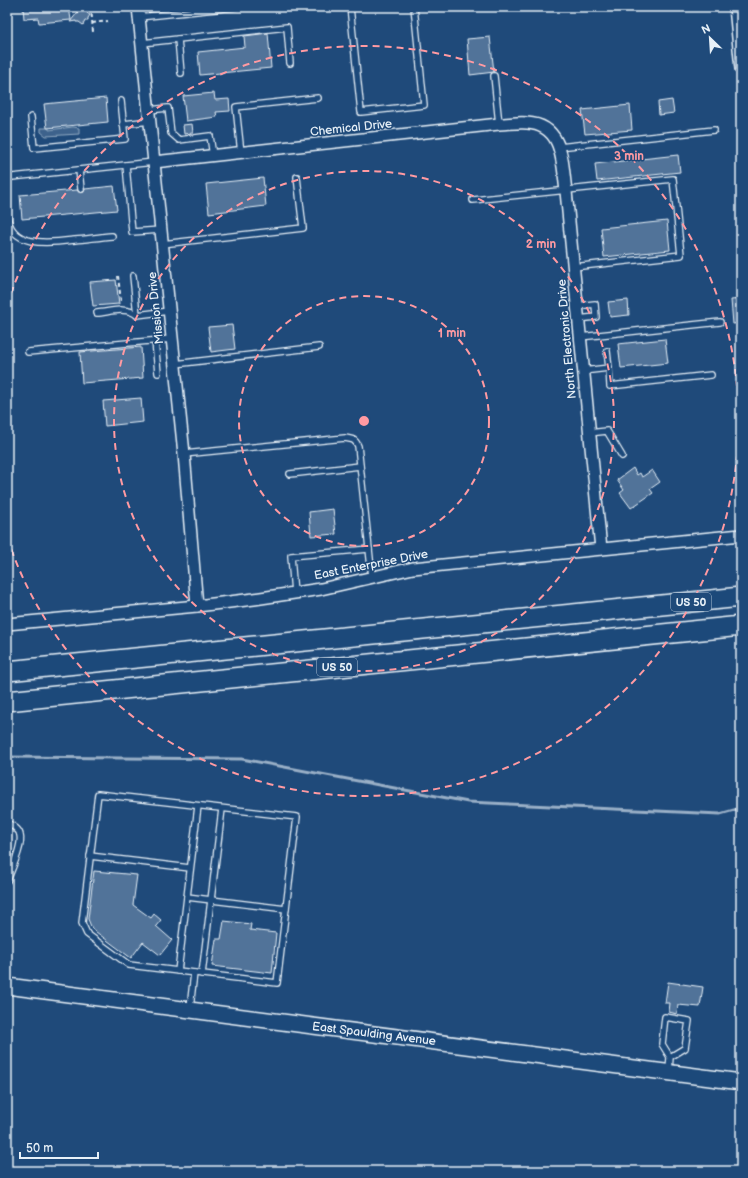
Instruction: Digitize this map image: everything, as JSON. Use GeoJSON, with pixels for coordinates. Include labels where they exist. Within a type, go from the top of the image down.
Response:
{"type":"FeatureCollection","features":[{"type":"Feature","properties":{"kind":"highway"},"geometry":{"type":"LineString","coordinates":[[642,607],[741,589]]}},
{"type":"Feature","properties":{"kind":"highway","name":"US 50"},"geometry":{"type":"LineString","coordinates":[[7,671],[741,597]]}},
{"type":"Feature","properties":{"kind":"highway","name":"US 50"},"geometry":{"type":"LineString","coordinates":[[7,701],[741,626]]}},
{"type":"Feature","properties":{"kind":"highway"},"geometry":{"type":"LineString","coordinates":[[667,634],[741,634]]}},
{"type":"Feature","properties":{"kind":"street"},"geometry":{"type":"LineString","coordinates":[[735,7],[741,69]]}},
{"type":"Feature","properties":{"kind":"street","name":"Mission Drive"},"geometry":{"type":"LineString","coordinates":[[139,12],[184,454],[197,606]]}},
{"type":"Feature","properties":{"kind":"street","name":"Chemical Drive"},"geometry":{"type":"LineString","coordinates":[[154,162],[499,124],[526,122],[550,130]]}},
{"type":"Feature","properties":{"kind":"street","name":"North Electronic Drive"},"geometry":{"type":"LineString","coordinates":[[550,130],[559,147],[566,191],[601,549]]}},
{"type":"Feature","properties":{"kind":"street","name":"East Enterprise Drive"},"geometry":{"type":"LineString","coordinates":[[7,621],[197,606],[321,589],[413,568],[741,535]]}},
{"type":"Feature","properties":{"kind":"street","name":"East Spaulding Avenue"},"geometry":{"type":"LineString","coordinates":[[7,986],[741,1082]]}},
{"type":"Feature","properties":{"kind":"lane"},"geometry":{"type":"LineString","coordinates":[[139,12],[234,7]]}},
{"type":"Feature","properties":{"kind":"lane"},"geometry":{"type":"LineString","coordinates":[[350,7],[361,112],[424,105],[414,7]]}},
{"type":"Feature","properties":{"kind":"lane"},"geometry":{"type":"LineString","coordinates":[[142,44],[286,28],[290,63]]}},
{"type":"Feature","properties":{"kind":"lane"},"geometry":{"type":"LineString","coordinates":[[178,39],[181,74]]}},
{"type":"Feature","properties":{"kind":"lane"},"geometry":{"type":"LineString","coordinates":[[494,76],[499,124]]}},
{"type":"Feature","properties":{"kind":"lane"},"geometry":{"type":"LineString","coordinates":[[241,153],[236,107],[318,98]]}},
{"type":"Feature","properties":{"kind":"lane"},"geometry":{"type":"LineString","coordinates":[[31,117],[34,148],[125,139],[122,101]]}},
{"type":"Feature","properties":{"kind":"lane"},"geometry":{"type":"LineString","coordinates":[[124,124],[168,108],[171,133],[179,140],[210,136],[213,156]]}},
{"type":"Feature","properties":{"kind":"lane"},"geometry":{"type":"LineString","coordinates":[[559,147],[714,130]]}},
{"type":"Feature","properties":{"kind":"lane"},"geometry":{"type":"LineString","coordinates":[[7,179],[12,177],[154,162]]}},
{"type":"Feature","properties":{"kind":"lane"},"geometry":{"type":"LineString","coordinates":[[126,165],[132,232],[161,230]]}},
{"type":"Feature","properties":{"kind":"lane"},"geometry":{"type":"LineString","coordinates":[[79,170],[81,189]]}},
{"type":"Feature","properties":{"kind":"lane"},"geometry":{"type":"LineString","coordinates":[[162,244],[303,228],[297,177]]}},
{"type":"Feature","properties":{"kind":"lane"},"geometry":{"type":"LineString","coordinates":[[473,200],[673,179],[681,255],[573,267]]}},
{"type":"Feature","properties":{"kind":"lane"},"geometry":{"type":"LineString","coordinates":[[7,214],[12,230],[18,235],[34,242],[50,243],[112,236]]}},
{"type":"Feature","properties":{"kind":"lane"},"geometry":{"type":"LineString","coordinates":[[133,276],[137,315]]}},
{"type":"Feature","properties":{"kind":"lane"},"geometry":{"type":"LineString","coordinates":[[577,306],[595,304],[596,317],[578,319]]}},
{"type":"Feature","properties":{"kind":"lane"},"geometry":{"type":"LineString","coordinates":[[97,313],[129,310],[137,315],[169,311]]}},
{"type":"Feature","properties":{"kind":"lane"},"geometry":{"type":"LineString","coordinates":[[580,337],[720,322]]}},
{"type":"Feature","properties":{"kind":"lane"},"geometry":{"type":"LineString","coordinates":[[28,352],[172,339]]}},
{"type":"Feature","properties":{"kind":"lane"},"geometry":{"type":"LineString","coordinates":[[154,341],[158,373]]}},
{"type":"Feature","properties":{"kind":"lane"},"geometry":{"type":"LineString","coordinates":[[175,364],[319,347]]}},
{"type":"Feature","properties":{"kind":"lane"},"geometry":{"type":"LineString","coordinates":[[607,351],[610,386],[711,375]]}},
{"type":"Feature","properties":{"kind":"lane"},"geometry":{"type":"LineString","coordinates":[[583,371],[609,368]]}},
{"type":"Feature","properties":{"kind":"lane"},"geometry":{"type":"LineString","coordinates":[[589,433],[607,431],[622,456]]}},
{"type":"Feature","properties":{"kind":"lane"},"geometry":{"type":"LineString","coordinates":[[184,454],[345,438],[356,441],[358,446],[372,577]]}},
{"type":"Feature","properties":{"kind":"lane"},"geometry":{"type":"LineString","coordinates":[[290,474],[360,466]]}},
{"type":"Feature","properties":{"kind":"lane"},"geometry":{"type":"LineString","coordinates":[[294,593],[291,556],[369,549]]}},
{"type":"Feature","properties":{"kind":"lane"},"geometry":{"type":"LineString","coordinates":[[98,794],[222,808],[297,817],[277,983],[129,965],[87,934],[82,923],[98,794]]}},
{"type":"Feature","properties":{"kind":"lane"},"geometry":{"type":"LineString","coordinates":[[178,971],[198,806]]}},
{"type":"Feature","properties":{"kind":"lane"},"geometry":{"type":"LineString","coordinates":[[202,974],[222,808]]}},
{"type":"Feature","properties":{"kind":"lane"},"geometry":{"type":"LineString","coordinates":[[7,823],[16,828],[20,834],[21,842],[7,881]]}},
{"type":"Feature","properties":{"kind":"lane"},"geometry":{"type":"LineString","coordinates":[[90,856],[190,868]]}},
{"type":"Feature","properties":{"kind":"lane"},"geometry":{"type":"LineString","coordinates":[[187,897],[286,909]]}},
{"type":"Feature","properties":{"kind":"lane"},"geometry":{"type":"LineString","coordinates":[[189,1010],[194,973]]}},
{"type":"Feature","properties":{"kind":"lane"},"geometry":{"type":"LineString","coordinates":[[668,1072],[670,1057],[662,1044],[665,1018],[688,1021],[685,1048],[670,1057]]}},
{"type":"Feature","properties":{"kind":"path"},"geometry":{"type":"LineString","coordinates":[[73,7],[73,9],[83,8],[82,7]]}},
{"type":"Feature","properties":{"kind":"path"},"geometry":{"type":"LineString","coordinates":[[91,7],[93,32]]}},
{"type":"Feature","properties":{"kind":"path"},"geometry":{"type":"LineString","coordinates":[[92,23],[108,21]]}},
{"type":"Feature","properties":{"kind":"path"},"geometry":{"type":"LineString","coordinates":[[118,276],[118,291],[122,310]]}},
{"type":"Feature","properties":{"kind":"shaded area"},"geometry":{"type":"Polygon","coordinates":[[[73,127],[79,128],[79,134],[46,136],[41,132],[41,128],[49,128],[49,130],[73,127]]]}},
{"type":"Feature","properties":{"kind":"building"},"geometry":{"type":"Polygon","coordinates":[[[23,7],[69,7],[71,20],[39,23],[38,18],[24,19],[23,7]]]}},
{"type":"Feature","properties":{"kind":"building"},"geometry":{"type":"Polygon","coordinates":[[[81,8],[87,10],[87,13],[90,15],[88,21],[85,21],[83,25],[76,21],[70,22],[81,8]]]}},
{"type":"Feature","properties":{"kind":"building"},"geometry":{"type":"Polygon","coordinates":[[[268,33],[271,68],[200,75],[198,52],[245,47],[244,36],[268,33]]]}},
{"type":"Feature","properties":{"kind":"building"},"geometry":{"type":"Polygon","coordinates":[[[490,37],[494,72],[470,75],[467,39],[490,37]]]}},
{"type":"Feature","properties":{"kind":"building"},"geometry":{"type":"Polygon","coordinates":[[[214,93],[215,100],[229,99],[230,111],[216,112],[217,117],[186,121],[183,96],[214,93]]]}},
{"type":"Feature","properties":{"kind":"building"},"geometry":{"type":"Polygon","coordinates":[[[106,98],[108,122],[47,128],[44,104],[106,98]]]}},
{"type":"Feature","properties":{"kind":"building"},"geometry":{"type":"Polygon","coordinates":[[[672,100],[674,113],[659,115],[658,102],[672,100]]]}},
{"type":"Feature","properties":{"kind":"building"},"geometry":{"type":"Polygon","coordinates":[[[630,105],[632,130],[585,134],[582,110],[630,105]]]}},
{"type":"Feature","properties":{"kind":"building"},"geometry":{"type":"Polygon","coordinates":[[[192,124],[193,133],[184,134],[183,125],[192,124]]]}},
{"type":"Feature","properties":{"kind":"building"},"geometry":{"type":"Polygon","coordinates":[[[678,155],[680,172],[597,181],[595,164],[678,155]]]}},
{"type":"Feature","properties":{"kind":"building"},"geometry":{"type":"Polygon","coordinates":[[[263,178],[266,206],[209,213],[206,184],[263,178]]]}},
{"type":"Feature","properties":{"kind":"building"},"geometry":{"type":"Polygon","coordinates":[[[114,186],[117,210],[22,219],[20,195],[77,190],[81,193],[84,192],[85,189],[114,186]]]}},
{"type":"Feature","properties":{"kind":"building"},"geometry":{"type":"Polygon","coordinates":[[[667,221],[670,250],[604,257],[601,228],[667,221]]]}},
{"type":"Feature","properties":{"kind":"building"},"geometry":{"type":"Polygon","coordinates":[[[116,280],[119,304],[93,306],[90,282],[116,280]]]}},
{"type":"Feature","properties":{"kind":"building"},"geometry":{"type":"Polygon","coordinates":[[[741,299],[741,323],[733,324],[731,300],[741,299]]]}},
{"type":"Feature","properties":{"kind":"building"},"geometry":{"type":"Polygon","coordinates":[[[628,300],[629,315],[610,317],[608,302],[628,300]]]}},
{"type":"Feature","properties":{"kind":"building"},"geometry":{"type":"Polygon","coordinates":[[[232,325],[235,349],[211,352],[208,327],[232,325]]]}},
{"type":"Feature","properties":{"kind":"building"},"geometry":{"type":"Polygon","coordinates":[[[665,339],[668,363],[621,368],[618,344],[665,339]]]}},
{"type":"Feature","properties":{"kind":"building"},"geometry":{"type":"Polygon","coordinates":[[[141,347],[143,378],[82,383],[80,352],[141,347]]]}},
{"type":"Feature","properties":{"kind":"building"},"geometry":{"type":"Polygon","coordinates":[[[141,398],[143,422],[105,426],[103,401],[141,398]]]}},
{"type":"Feature","properties":{"kind":"building"},"geometry":{"type":"Polygon","coordinates":[[[633,468],[637,475],[640,473],[642,477],[652,470],[660,482],[650,489],[653,493],[631,508],[620,493],[624,490],[617,480],[633,468]]]}},
{"type":"Feature","properties":{"kind":"building"},"geometry":{"type":"Polygon","coordinates":[[[333,509],[336,534],[311,536],[309,512],[333,509]]]}},
{"type":"Feature","properties":{"kind":"building"},"geometry":{"type":"Polygon","coordinates":[[[94,871],[137,875],[133,905],[151,918],[154,914],[161,920],[156,926],[172,940],[160,955],[143,942],[131,958],[92,929],[88,919],[94,871]]]}},
{"type":"Feature","properties":{"kind":"building"},"geometry":{"type":"Polygon","coordinates":[[[224,921],[251,924],[250,930],[276,933],[272,973],[212,966],[216,939],[221,939],[224,921]]]}},
{"type":"Feature","properties":{"kind":"building"},"geometry":{"type":"Polygon","coordinates":[[[668,982],[703,987],[700,1007],[678,1005],[677,1014],[669,1012],[670,1003],[665,1003],[668,982]]]}},
{"type":"Feature","properties":{"kind":"waterway"},"geometry":{"type":"LineString","coordinates":[[7,757],[242,759],[468,802],[720,814],[741,808]]}}]}
